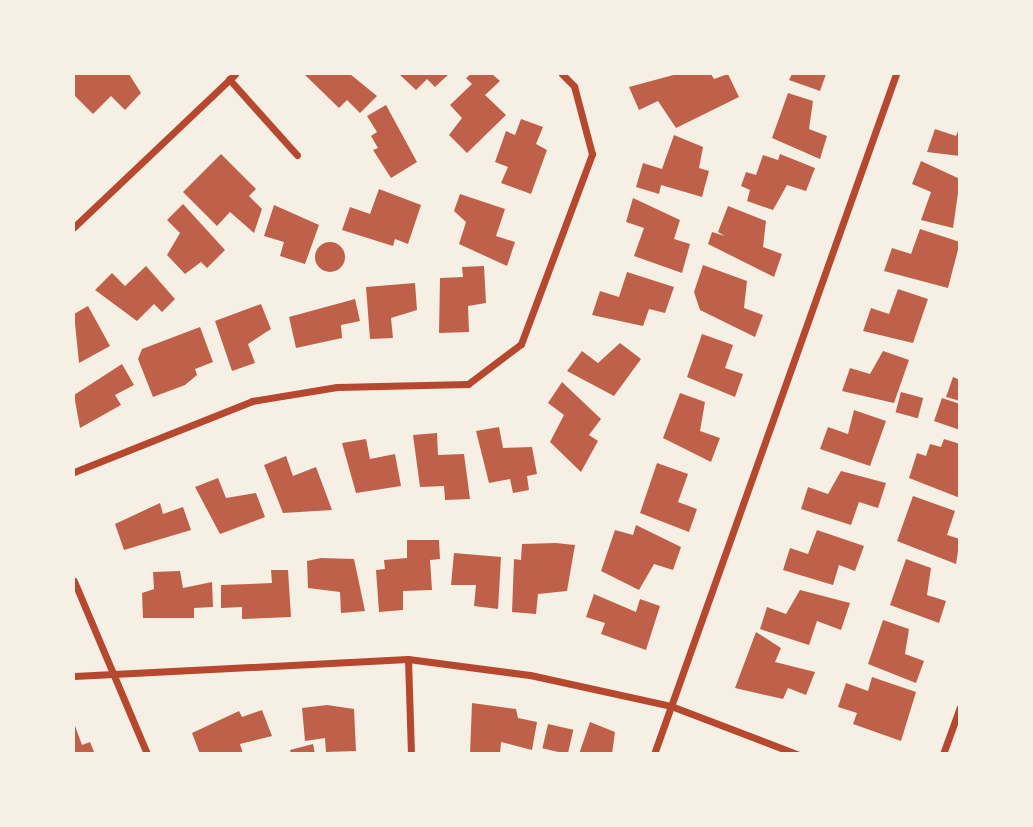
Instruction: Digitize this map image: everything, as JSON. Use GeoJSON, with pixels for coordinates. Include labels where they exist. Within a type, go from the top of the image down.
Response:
{"type":"FeatureCollection","features":[{"type":"Feature","properties":{"kind":"street"},"geometry":{"type":"LineString","coordinates":[[74,472],[252,401],[337,387],[468,384],[521,344],[592,154],[574,86],[562,74]]}},
{"type":"Feature","properties":{"kind":"street"},"geometry":{"type":"LineString","coordinates":[[654,754],[896,74]]}},
{"type":"Feature","properties":{"kind":"street"},"geometry":{"type":"LineString","coordinates":[[74,227],[232,76],[297,155]]}},
{"type":"Feature","properties":{"kind":"street"},"geometry":{"type":"LineString","coordinates":[[74,581],[110,675],[147,754]]}},
{"type":"Feature","properties":{"kind":"street"},"geometry":{"type":"LineString","coordinates":[[408,659],[411,754]]}},
{"type":"Feature","properties":{"kind":"street"},"geometry":{"type":"LineString","coordinates":[[74,676],[408,659],[530,675],[671,706],[797,754]]}},
{"type":"Feature","properties":{"kind":"street"},"geometry":{"type":"LineString","coordinates":[[943,754],[960,707]]}},
{"type":"Feature","properties":{"kind":"building"},"geometry":{"type":"Polygon","coordinates":[[[75,74],[129,74],[141,93],[125,110],[111,96],[93,114],[74,95],[75,74]]]}},
{"type":"Feature","properties":{"kind":"building"},"geometry":{"type":"Polygon","coordinates":[[[304,74],[350,74],[377,96],[360,113],[347,100],[339,108],[304,74]]]}},
{"type":"Feature","properties":{"kind":"building"},"geometry":{"type":"Polygon","coordinates":[[[399,74],[449,74],[435,87],[427,79],[416,90],[399,74]]]}},
{"type":"Feature","properties":{"kind":"building"},"geometry":{"type":"Polygon","coordinates":[[[471,74],[492,74],[500,81],[485,95],[506,115],[467,153],[449,135],[462,118],[450,105],[472,84],[466,78],[471,74]]]}},
{"type":"Feature","properties":{"kind":"building"},"geometry":{"type":"Polygon","coordinates":[[[677,74],[711,74],[714,79],[728,74],[739,97],[676,128],[658,101],[639,110],[629,87],[677,74]]]}},
{"type":"Feature","properties":{"kind":"building"},"geometry":{"type":"Polygon","coordinates":[[[792,74],[826,74],[820,91],[789,80],[792,74]]]}},
{"type":"Feature","properties":{"kind":"building"},"geometry":{"type":"Polygon","coordinates":[[[788,93],[813,101],[809,129],[827,136],[820,159],[772,138],[788,93]]]}},
{"type":"Feature","properties":{"kind":"building"},"geometry":{"type":"Polygon","coordinates":[[[386,105],[417,162],[391,178],[373,150],[378,148],[371,136],[377,132],[367,116],[386,105]]]}},
{"type":"Feature","properties":{"kind":"building"},"geometry":{"type":"Polygon","coordinates":[[[521,119],[543,127],[536,144],[547,150],[531,194],[501,183],[508,167],[495,162],[506,131],[515,135],[521,119]]]}},
{"type":"Feature","properties":{"kind":"building"},"geometry":{"type":"Polygon","coordinates":[[[960,126],[960,156],[927,152],[935,129],[956,136],[960,126]]]}},
{"type":"Feature","properties":{"kind":"building"},"geometry":{"type":"Polygon","coordinates":[[[674,135],[703,147],[699,168],[709,171],[702,197],[661,185],[659,194],[636,187],[643,163],[662,169],[674,135]]]}},
{"type":"Feature","properties":{"kind":"building"},"geometry":{"type":"Polygon","coordinates":[[[221,154],[256,189],[249,196],[262,209],[254,233],[230,212],[217,226],[183,192],[221,154]]]}},
{"type":"Feature","properties":{"kind":"building"},"geometry":{"type":"Polygon","coordinates":[[[780,154],[815,168],[806,191],[787,185],[773,210],[747,201],[750,190],[741,186],[746,172],[756,175],[763,155],[778,160],[780,154]]]}},
{"type":"Feature","properties":{"kind":"building"},"geometry":{"type":"Polygon","coordinates":[[[921,161],[960,179],[953,228],[921,220],[931,192],[912,184],[921,161]]]}},
{"type":"Feature","properties":{"kind":"building"},"geometry":{"type":"Polygon","coordinates":[[[379,189],[421,205],[408,244],[395,239],[393,246],[342,230],[350,207],[370,214],[379,189]]]}},
{"type":"Feature","properties":{"kind":"building"},"geometry":{"type":"Polygon","coordinates":[[[460,194],[505,209],[496,236],[515,242],[507,266],[459,244],[466,222],[454,211],[460,194]]]}},
{"type":"Feature","properties":{"kind":"building"},"geometry":{"type":"Polygon","coordinates":[[[633,198],[680,220],[674,239],[690,244],[682,273],[634,256],[644,228],[626,222],[633,198]]]}},
{"type":"Feature","properties":{"kind":"building"},"geometry":{"type":"Polygon","coordinates":[[[183,204],[225,250],[207,268],[201,262],[185,274],[167,255],[180,233],[167,220],[183,204]]]}},
{"type":"Feature","properties":{"kind":"building"},"geometry":{"type":"Polygon","coordinates":[[[274,205],[319,225],[305,264],[280,256],[284,242],[264,236],[274,205]]]}},
{"type":"Feature","properties":{"kind":"building"},"geometry":{"type":"Polygon","coordinates":[[[728,206],[766,221],[763,247],[782,254],[774,277],[708,244],[712,232],[725,236],[718,232],[728,206]]]}},
{"type":"Feature","properties":{"kind":"building"},"geometry":{"type":"Polygon","coordinates":[[[920,229],[960,242],[948,288],[884,271],[892,248],[911,254],[920,229]]]}},
{"type":"Feature","properties":{"kind":"building"},"geometry":{"type":"Polygon","coordinates":[[[330,242],[341,246],[345,257],[341,268],[330,272],[319,268],[315,257],[319,246],[330,242]]]}},
{"type":"Feature","properties":{"kind":"building"},"geometry":{"type":"Polygon","coordinates":[[[703,265],[747,281],[744,308],[763,315],[755,337],[700,310],[694,292],[703,265]]]}},
{"type":"Feature","properties":{"kind":"building"},"geometry":{"type":"Polygon","coordinates":[[[146,266],[175,299],[162,312],[154,304],[137,321],[95,290],[112,273],[125,286],[146,266]]]}},
{"type":"Feature","properties":{"kind":"building"},"geometry":{"type":"Polygon","coordinates":[[[484,266],[486,303],[468,306],[469,332],[439,333],[440,278],[463,277],[462,267],[484,266]]]}},
{"type":"Feature","properties":{"kind":"building"},"geometry":{"type":"Polygon","coordinates":[[[627,272],[674,287],[665,313],[649,309],[643,326],[592,315],[600,291],[619,297],[627,272]]]}},
{"type":"Feature","properties":{"kind":"building"},"geometry":{"type":"Polygon","coordinates":[[[415,283],[417,310],[391,318],[393,338],[370,339],[366,287],[415,283]]]}},
{"type":"Feature","properties":{"kind":"building"},"geometry":{"type":"Polygon","coordinates":[[[898,289],[928,299],[913,343],[863,331],[871,308],[889,314],[898,289]]]}},
{"type":"Feature","properties":{"kind":"building"},"geometry":{"type":"Polygon","coordinates":[[[355,299],[360,321],[341,325],[342,338],[296,348],[289,317],[355,299]]]}},
{"type":"Feature","properties":{"kind":"building"},"geometry":{"type":"Polygon","coordinates":[[[261,304],[271,329],[248,344],[255,363],[232,371],[215,321],[261,304]]]}},
{"type":"Feature","properties":{"kind":"building"},"geometry":{"type":"Polygon","coordinates":[[[88,306],[110,346],[79,363],[74,314],[88,306]]]}},
{"type":"Feature","properties":{"kind":"building"},"geometry":{"type":"Polygon","coordinates":[[[200,327],[213,362],[195,369],[197,375],[185,385],[153,397],[138,359],[142,349],[200,327]]]}},
{"type":"Feature","properties":{"kind":"building"},"geometry":{"type":"Polygon","coordinates":[[[702,334],[733,345],[725,368],[743,374],[735,397],[687,377],[702,334]]]}},
{"type":"Feature","properties":{"kind":"building"},"geometry":{"type":"Polygon","coordinates":[[[620,343],[641,359],[614,396],[567,371],[582,351],[598,363],[620,343]]]}},
{"type":"Feature","properties":{"kind":"building"},"geometry":{"type":"Polygon","coordinates":[[[883,351],[909,360],[894,403],[842,391],[850,368],[870,374],[883,351]]]}},
{"type":"Feature","properties":{"kind":"building"},"geometry":{"type":"Polygon","coordinates":[[[122,364],[134,385],[115,395],[121,405],[80,428],[74,395],[122,364]]]}},
{"type":"Feature","properties":{"kind":"building"},"geometry":{"type":"Polygon","coordinates":[[[953,377],[960,380],[960,401],[946,397],[953,377]]]}},
{"type":"Feature","properties":{"kind":"building"},"geometry":{"type":"Polygon","coordinates":[[[562,382],[601,419],[589,435],[598,441],[581,472],[550,442],[564,415],[548,403],[562,382]]]}},
{"type":"Feature","properties":{"kind":"building"},"geometry":{"type":"Polygon","coordinates":[[[901,392],[923,398],[918,418],[896,412],[901,392]]]}},
{"type":"Feature","properties":{"kind":"building"},"geometry":{"type":"Polygon","coordinates":[[[680,393],[705,402],[700,431],[720,438],[711,462],[663,438],[680,393]]]}},
{"type":"Feature","properties":{"kind":"building"},"geometry":{"type":"Polygon","coordinates":[[[942,398],[960,404],[960,430],[934,421],[942,398]]]}},
{"type":"Feature","properties":{"kind":"building"},"geometry":{"type":"Polygon","coordinates":[[[854,410],[886,421],[870,466],[820,449],[828,427],[848,434],[854,410]]]}},
{"type":"Feature","properties":{"kind":"building"},"geometry":{"type":"Polygon","coordinates":[[[499,427],[503,448],[532,447],[537,474],[527,476],[529,490],[513,493],[510,479],[489,483],[476,431],[499,427]]]}},
{"type":"Feature","properties":{"kind":"building"},"geometry":{"type":"Polygon","coordinates":[[[437,433],[438,455],[464,454],[470,499],[445,500],[444,486],[420,487],[413,435],[437,433]]]}},
{"type":"Feature","properties":{"kind":"building"},"geometry":{"type":"Polygon","coordinates":[[[366,439],[370,459],[395,454],[401,486],[356,493],[342,443],[366,439]]]}},
{"type":"Feature","properties":{"kind":"building"},"geometry":{"type":"Polygon","coordinates":[[[944,439],[960,444],[960,498],[909,478],[917,453],[926,456],[930,444],[941,447],[944,439]]]}},
{"type":"Feature","properties":{"kind":"building"},"geometry":{"type":"Polygon","coordinates":[[[286,456],[293,476],[316,467],[332,510],[283,513],[264,465],[286,456]]]}},
{"type":"Feature","properties":{"kind":"building"},"geometry":{"type":"Polygon","coordinates":[[[657,463],[688,474],[678,502],[697,509],[689,532],[640,513],[657,463]]]}},
{"type":"Feature","properties":{"kind":"building"},"geometry":{"type":"Polygon","coordinates":[[[841,471],[886,483],[878,508],[859,502],[851,525],[801,509],[808,487],[828,494],[841,471]]]}},
{"type":"Feature","properties":{"kind":"building"},"geometry":{"type":"Polygon","coordinates":[[[218,478],[226,498],[256,493],[265,517],[220,534],[195,487],[218,478]]]}},
{"type":"Feature","properties":{"kind":"building"},"geometry":{"type":"Polygon","coordinates":[[[913,496],[955,511],[947,535],[960,539],[956,564],[897,541],[913,496]]]}},
{"type":"Feature","properties":{"kind":"building"},"geometry":{"type":"Polygon","coordinates":[[[160,503],[163,514],[183,507],[191,530],[124,550],[115,524],[160,503]]]}},
{"type":"Feature","properties":{"kind":"building"},"geometry":{"type":"Polygon","coordinates":[[[636,525],[681,547],[673,570],[654,564],[639,590],[601,571],[615,530],[633,535],[636,525]]]}},
{"type":"Feature","properties":{"kind":"building"},"geometry":{"type":"Polygon","coordinates":[[[817,530],[864,546],[855,571],[839,565],[833,585],[783,570],[790,548],[808,554],[817,530]]]}},
{"type":"Feature","properties":{"kind":"building"},"geometry":{"type":"Polygon","coordinates":[[[407,540],[439,540],[440,559],[430,560],[432,590],[403,591],[403,610],[379,612],[376,570],[385,569],[384,560],[407,558],[407,540]]]}},
{"type":"Feature","properties":{"kind":"building"},"geometry":{"type":"Polygon","coordinates":[[[522,544],[575,545],[567,591],[538,594],[536,614],[512,612],[514,559],[521,560],[522,544]]]}},
{"type":"Feature","properties":{"kind":"building"},"geometry":{"type":"Polygon","coordinates":[[[454,553],[501,557],[498,609],[474,606],[476,585],[451,585],[454,553]]]}},
{"type":"Feature","properties":{"kind":"building"},"geometry":{"type":"Polygon","coordinates":[[[321,558],[354,559],[365,611],[341,613],[340,592],[308,588],[307,561],[321,558]]]}},
{"type":"Feature","properties":{"kind":"building"},"geometry":{"type":"Polygon","coordinates":[[[906,559],[931,568],[927,595],[946,601],[939,623],[890,605],[906,559]]]}},
{"type":"Feature","properties":{"kind":"building"},"geometry":{"type":"Polygon","coordinates":[[[271,570],[288,570],[291,617],[242,619],[242,607],[221,608],[221,585],[272,583],[271,570]]]}},
{"type":"Feature","properties":{"kind":"building"},"geometry":{"type":"Polygon","coordinates":[[[180,571],[183,588],[212,582],[213,607],[194,608],[194,618],[143,618],[142,593],[154,589],[153,572],[180,571]]]}},
{"type":"Feature","properties":{"kind":"building"},"geometry":{"type":"Polygon","coordinates":[[[800,590],[850,603],[841,630],[817,621],[809,645],[760,629],[767,607],[786,614],[800,590]]]}},
{"type":"Feature","properties":{"kind":"building"},"geometry":{"type":"Polygon","coordinates":[[[594,594],[636,612],[640,599],[660,606],[646,650],[601,634],[605,623],[586,617],[594,594]]]}},
{"type":"Feature","properties":{"kind":"building"},"geometry":{"type":"Polygon","coordinates":[[[883,620],[909,629],[905,654],[924,661],[916,683],[868,664],[883,620]]]}},
{"type":"Feature","properties":{"kind":"building"},"geometry":{"type":"Polygon","coordinates":[[[756,632],[781,648],[775,662],[815,672],[806,695],[788,688],[783,699],[735,688],[756,632]]]}},
{"type":"Feature","properties":{"kind":"building"},"geometry":{"type":"Polygon","coordinates":[[[872,677],[916,692],[901,741],[853,724],[857,713],[838,707],[846,683],[868,691],[872,677]]]}},
{"type":"Feature","properties":{"kind":"building"},"geometry":{"type":"Polygon","coordinates":[[[472,703],[516,709],[518,718],[537,722],[532,750],[501,742],[500,754],[470,754],[472,703]]]}},
{"type":"Feature","properties":{"kind":"building"},"geometry":{"type":"Polygon","coordinates":[[[327,705],[354,709],[356,751],[326,752],[325,738],[305,741],[302,708],[327,705]]]}},
{"type":"Feature","properties":{"kind":"building"},"geometry":{"type":"Polygon","coordinates":[[[262,710],[272,736],[240,744],[243,754],[200,754],[192,733],[239,711],[242,717],[262,710]]]}},
{"type":"Feature","properties":{"kind":"building"},"geometry":{"type":"Polygon","coordinates":[[[590,722],[615,732],[612,754],[579,754],[590,722]]]}},
{"type":"Feature","properties":{"kind":"building"},"geometry":{"type":"Polygon","coordinates":[[[74,723],[82,745],[90,742],[94,752],[74,754],[74,723]]]}},
{"type":"Feature","properties":{"kind":"building"},"geometry":{"type":"Polygon","coordinates":[[[548,724],[573,730],[568,754],[542,748],[548,724]]]}},
{"type":"Feature","properties":{"kind":"building"},"geometry":{"type":"Polygon","coordinates":[[[313,744],[315,754],[291,754],[290,750],[313,744]]]}}]}
